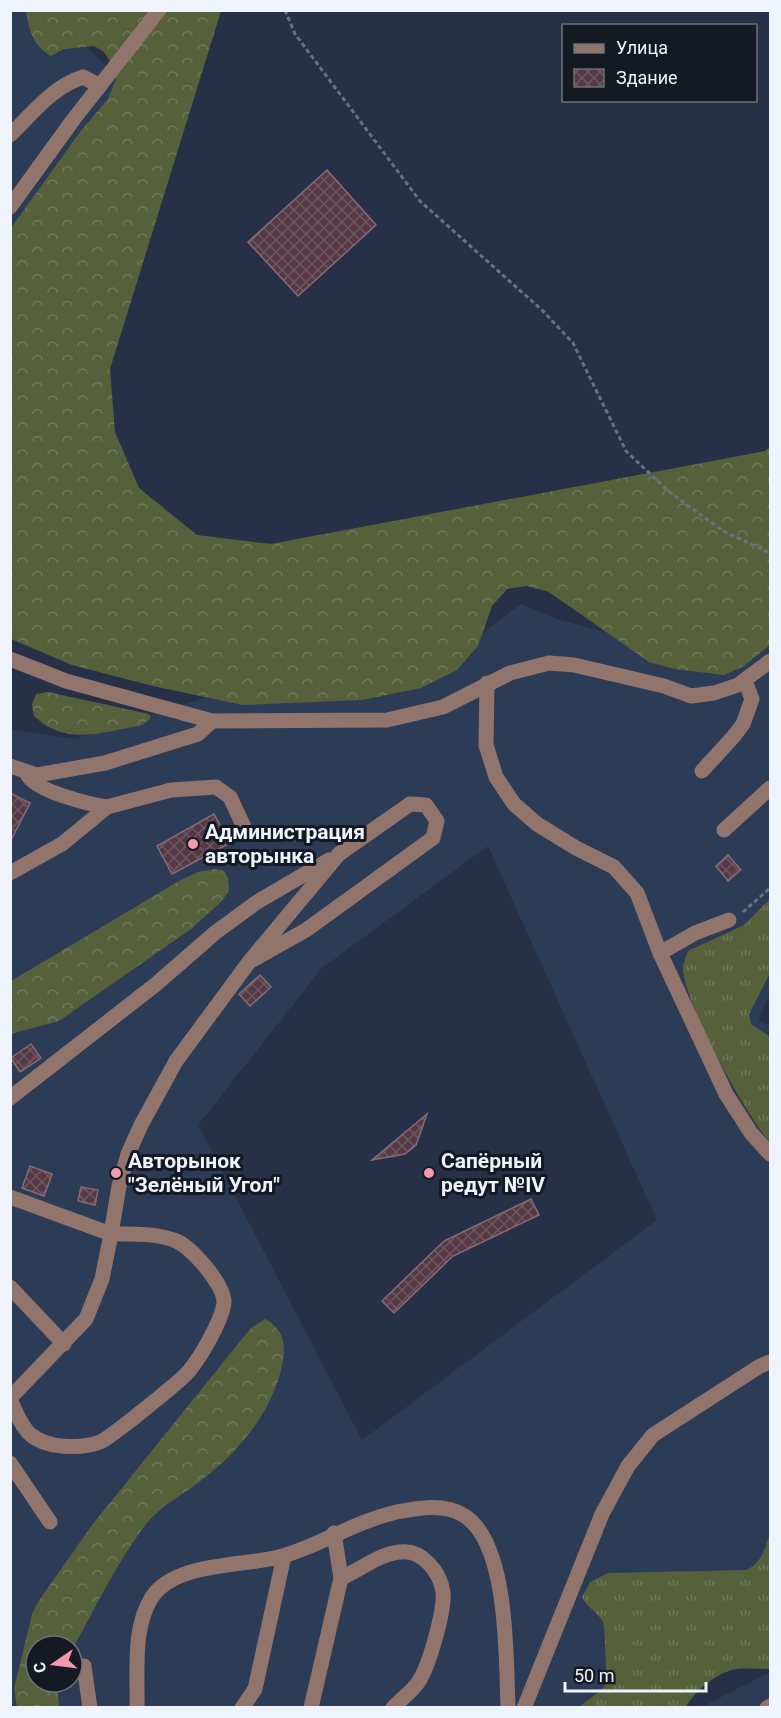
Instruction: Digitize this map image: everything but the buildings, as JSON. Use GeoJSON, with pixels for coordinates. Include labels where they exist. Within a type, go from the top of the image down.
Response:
{"type":"FeatureCollection","features":[{"type":"Feature","properties":{"kind":"street"},"geometry":{"type":"LineString","coordinates":[[10,207],[159,10]]}},
{"type":"Feature","properties":{"kind":"street"},"geometry":{"type":"LineString","coordinates":[[10,135],[55,90],[68,82],[83,77],[100,86]]}},
{"type":"Feature","properties":{"kind":"street"},"geometry":{"type":"LineString","coordinates":[[10,659],[66,681],[212,721],[387,720],[443,707],[510,673],[549,663],[574,665],[664,686],[691,696],[714,693],[745,681],[771,661]]}},
{"type":"Feature","properties":{"kind":"street"},"geometry":{"type":"LineString","coordinates":[[702,771],[743,724],[752,699],[745,681]]}},
{"type":"Feature","properties":{"kind":"street"},"geometry":{"type":"LineString","coordinates":[[487,683],[486,745],[496,777],[514,804],[537,824],[576,848],[614,867],[637,893],[660,953],[726,1094],[751,1133],[771,1154]]}},
{"type":"Feature","properties":{"kind":"street"},"geometry":{"type":"LineString","coordinates":[[27,774],[45,774],[105,763],[198,734],[212,721]]}},
{"type":"Feature","properties":{"kind":"street"},"geometry":{"type":"LineString","coordinates":[[10,766],[27,774],[36,784],[79,802],[107,807]]}},
{"type":"Feature","properties":{"kind":"street"},"geometry":{"type":"LineString","coordinates":[[14,868],[62,844],[107,807],[171,790],[216,787],[230,797],[244,827]]}},
{"type":"Feature","properties":{"kind":"street"},"geometry":{"type":"LineString","coordinates":[[724,830],[771,788]]}},
{"type":"Feature","properties":{"kind":"street"},"geometry":{"type":"LineString","coordinates":[[10,1098],[155,985],[216,932],[257,902],[339,854],[410,804],[426,805],[437,821],[433,838],[306,930],[249,962]]}},
{"type":"Feature","properties":{"kind":"street"},"geometry":{"type":"LineString","coordinates":[[10,1197],[111,1234],[144,1234],[176,1240],[210,1271],[219,1285],[224,1302],[216,1325],[189,1372],[102,1442],[78,1447],[53,1444],[30,1435],[15,1412],[10,1398],[86,1319],[102,1280],[111,1234],[119,1186],[128,1154],[176,1061],[249,962],[339,854]]}},
{"type":"Feature","properties":{"kind":"street"},"geometry":{"type":"LineString","coordinates":[[660,953],[695,933],[729,920]]}},
{"type":"Feature","properties":{"kind":"street"},"geometry":{"type":"LineString","coordinates":[[10,1287],[64,1344]]}},
{"type":"Feature","properties":{"kind":"street"},"geometry":{"type":"LineString","coordinates":[[524,1707],[602,1514],[628,1466],[653,1435],[760,1366],[771,1362]]}},
{"type":"Feature","properties":{"kind":"street"},"geometry":{"type":"LineString","coordinates":[[10,1463],[50,1522]]}},
{"type":"Feature","properties":{"kind":"street"},"geometry":{"type":"LineString","coordinates":[[137,1707],[140,1627],[152,1598],[172,1578],[284,1556],[334,1533],[396,1512],[438,1507],[463,1515],[477,1527],[486,1540],[494,1563],[502,1613],[508,1707]]}},
{"type":"Feature","properties":{"kind":"street"},"geometry":{"type":"LineString","coordinates":[[311,1707],[341,1578],[334,1533]]}},
{"type":"Feature","properties":{"kind":"street"},"geometry":{"type":"LineString","coordinates":[[341,1578],[381,1556],[402,1551],[422,1557],[435,1571],[443,1593],[434,1645],[419,1681],[393,1707]]}},
{"type":"Feature","properties":{"kind":"street"},"geometry":{"type":"LineString","coordinates":[[242,1707],[255,1689],[284,1556]]}},
{"type":"Feature","properties":{"kind":"street"},"geometry":{"type":"LineString","coordinates":[[84,1666],[90,1707]]}},
{"type":"Feature","properties":{"kind":"path"},"geometry":{"type":"LineString","coordinates":[[285,10],[295,34],[420,201],[542,310],[573,343],[626,451],[668,491],[723,531],[771,553]]}},
{"type":"Feature","properties":{"kind":"path"},"geometry":{"type":"LineString","coordinates":[[729,920],[742,913],[771,888]]}},
{"type":"Feature","properties":{"kind":"shaded area"},"geometry":{"type":"Polygon","coordinates":[[[11,11],[51,11],[159,119],[11,303],[11,11]]]}},
{"type":"Feature","properties":{"kind":"shaded area","name":"Авторынок \"Зелёный Угол\""},"geometry":{"type":"Polygon","coordinates":[[[521,604],[557,619],[652,645],[770,622],[770,994],[758,1020],[770,1026],[770,1556],[756,1565],[628,1707],[11,1707],[10,729],[74,739],[227,691],[447,660],[521,604]],[[488,846],[322,968],[198,1125],[362,1440],[657,1220],[488,846]]]}},
{"type":"Feature","properties":{"kind":"shaded area"},"geometry":{"type":"Polygon","coordinates":[[[770,1672],[770,1707],[702,1707],[770,1672]]]}},
{"type":"Feature","properties":{"kind":"green space"},"geometry":{"type":"Polygon","coordinates":[[[26,11],[221,11],[110,369],[115,432],[139,488],[197,535],[271,544],[765,451],[770,447],[770,645],[744,666],[724,675],[674,669],[649,662],[549,592],[527,586],[507,589],[492,606],[478,646],[457,670],[421,688],[362,700],[243,705],[153,686],[72,665],[11,639],[11,228],[80,132],[108,99],[116,79],[114,66],[103,51],[94,46],[64,49],[51,56],[45,52],[33,37],[26,11]]]}},
{"type":"Feature","properties":{"kind":"green space"},"geometry":{"type":"Polygon","coordinates":[[[48,692],[149,714],[151,717],[142,725],[134,727],[87,735],[65,733],[54,730],[34,716],[32,704],[36,694],[48,692]]]}},
{"type":"Feature","properties":{"kind":"green space"},"geometry":{"type":"Polygon","coordinates":[[[215,869],[224,871],[228,878],[229,891],[221,902],[191,929],[59,1021],[11,1034],[11,981],[179,881],[198,872],[215,869]]]}},
{"type":"Feature","properties":{"kind":"green space"},"geometry":{"type":"Polygon","coordinates":[[[770,899],[770,973],[749,1014],[751,1024],[770,1037],[770,1142],[746,1108],[718,1058],[694,1007],[686,986],[683,969],[688,951],[744,925],[770,899]]]}},
{"type":"Feature","properties":{"kind":"green space"},"geometry":{"type":"Polygon","coordinates":[[[265,1319],[271,1323],[282,1336],[284,1354],[279,1379],[264,1412],[254,1427],[243,1442],[217,1468],[159,1511],[146,1524],[116,1569],[81,1634],[27,1634],[32,1614],[38,1602],[92,1525],[250,1329],[265,1319]]]}},
{"type":"Feature","properties":{"kind":"green space"},"geometry":{"type":"Polygon","coordinates":[[[770,1533],[770,1669],[737,1669],[723,1674],[701,1688],[686,1707],[579,1707],[607,1683],[603,1622],[582,1597],[590,1582],[608,1573],[747,1570],[760,1559],[770,1533]]]}},
{"type":"Feature","properties":{"kind":"green space"},"geometry":{"type":"Polygon","coordinates":[[[24,1647],[24,1694],[58,1694],[59,1707],[17,1707],[14,1689],[24,1647]]]}},
{"type":"Feature","properties":{"kind":"place","name":"Администрация авторынка"},"geometry":{"type":"Point","coordinates":[193,844]}},
{"type":"Feature","properties":{"kind":"place","name":"Авторынок \"Зелёный Угол\""},"geometry":{"type":"Point","coordinates":[116,1173]}},
{"type":"Feature","properties":{"kind":"place","name":"Сапёрный редут №IV"},"geometry":{"type":"Point","coordinates":[429,1173]}}]}
